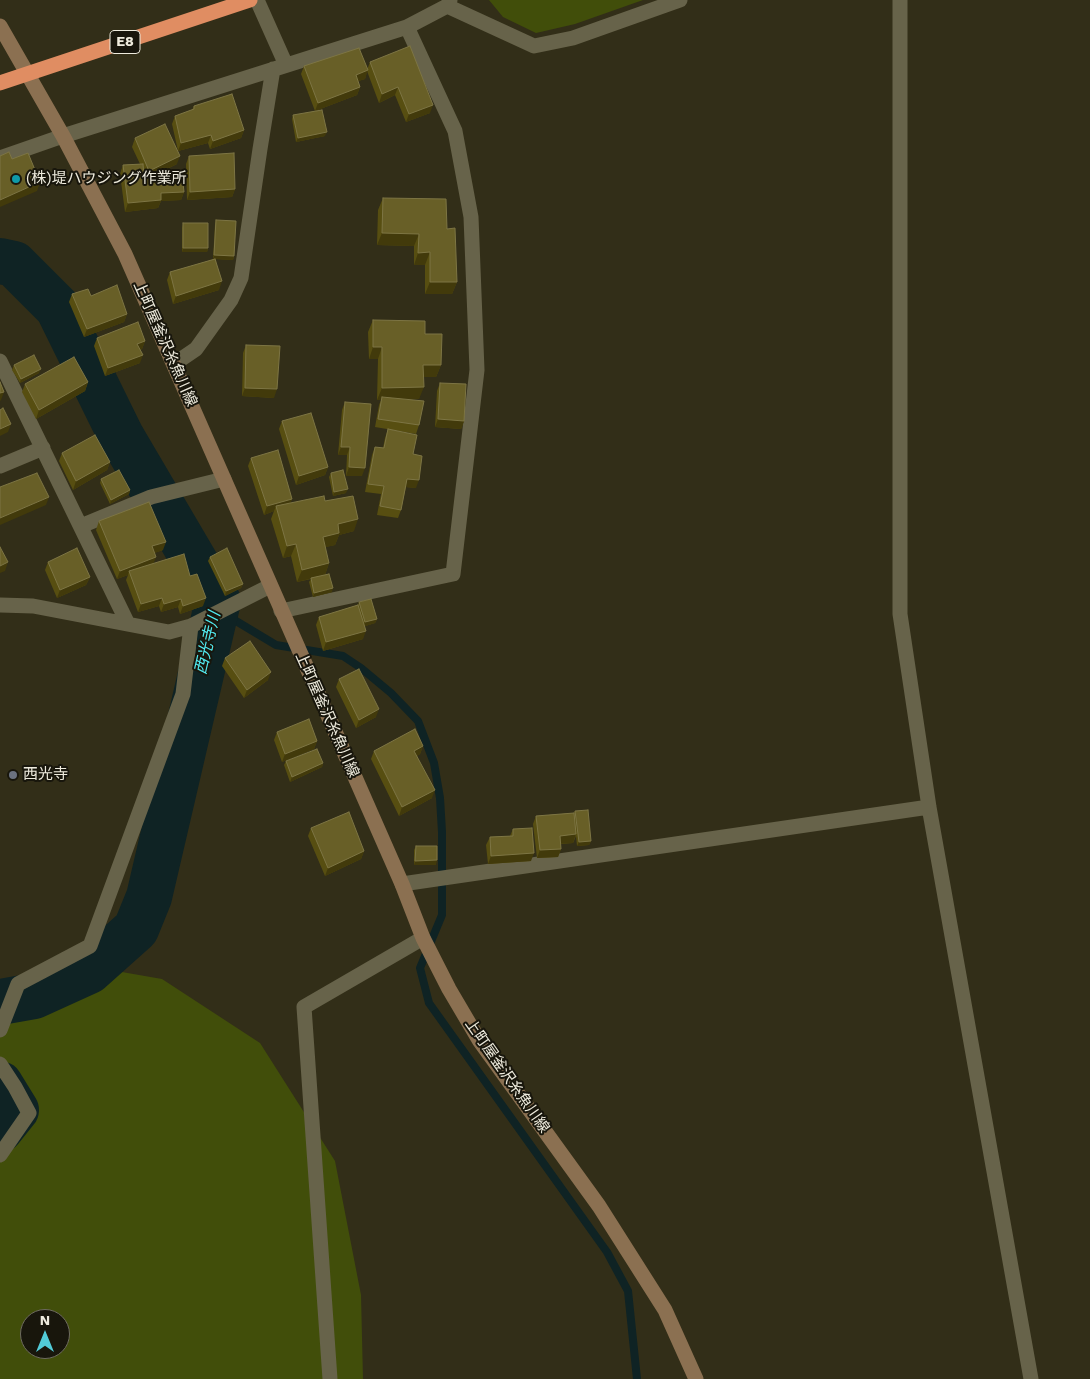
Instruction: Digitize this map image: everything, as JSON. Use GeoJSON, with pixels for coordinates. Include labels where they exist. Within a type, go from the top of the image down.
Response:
{"type":"FeatureCollection","features":[{"type":"Feature","properties":{"kind":"highway","name":"E8"},"geometry":{"type":"LineString","coordinates":[[0,83],[250,0]]}},
{"type":"Feature","properties":{"kind":"main road","name":"上町屋釜沢糸魚川線"},"geometry":{"type":"LineString","coordinates":[[0,26],[63,136],[125,254],[402,884],[423,938],[449,989],[479,1040],[599,1206],[660,1302],[696,1379]]}},
{"type":"Feature","properties":{"kind":"street"},"geometry":{"type":"LineString","coordinates":[[174,364],[196,348],[232,300],[242,278],[260,149],[280,67],[257,0]]}},
{"type":"Feature","properties":{"kind":"street"},"geometry":{"type":"LineString","coordinates":[[0,158],[63,136],[407,27],[448,3],[534,46],[573,38],[680,0]]}},
{"type":"Feature","properties":{"kind":"street"},"geometry":{"type":"LineString","coordinates":[[900,0],[900,614],[929,807],[1031,1379]]}},
{"type":"Feature","properties":{"kind":"street"},"geometry":{"type":"LineString","coordinates":[[281,611],[453,574],[477,370],[471,217],[456,131],[407,27]]}},
{"type":"Feature","properties":{"kind":"street"},"geometry":{"type":"LineString","coordinates":[[0,361],[128,624]]}},
{"type":"Feature","properties":{"kind":"street"},"geometry":{"type":"LineString","coordinates":[[0,466],[43,448]]}},
{"type":"Feature","properties":{"kind":"street"},"geometry":{"type":"LineString","coordinates":[[81,526],[151,497],[224,478]]}},
{"type":"Feature","properties":{"kind":"street"},"geometry":{"type":"LineString","coordinates":[[0,605],[33,606],[169,632],[191,626],[270,586]]}},
{"type":"Feature","properties":{"kind":"street"},"geometry":{"type":"LineString","coordinates":[[0,1030],[18,984],[90,946],[183,694],[191,626]]}},
{"type":"Feature","properties":{"kind":"street"},"geometry":{"type":"LineString","coordinates":[[402,884],[929,807]]}},
{"type":"Feature","properties":{"kind":"street"},"geometry":{"type":"LineString","coordinates":[[330,1379],[304,1007],[423,938]]}},
{"type":"Feature","properties":{"kind":"street"},"geometry":{"type":"LineString","coordinates":[[0,1064],[29,1113],[0,1155]]}},
{"type":"Feature","properties":{"kind":"green space"},"geometry":{"type":"Polygon","coordinates":[[[489,0],[643,0],[575,24],[536,33],[503,17],[489,0]]]}},
{"type":"Feature","properties":{"kind":"green space"},"geometry":{"type":"Polygon","coordinates":[[[76,964],[162,979],[260,1043],[335,1161],[361,1295],[363,1379],[0,1379],[0,991],[76,964]]]}},
{"type":"Feature","properties":{"kind":"building"},"geometry":{"type":"Polygon","coordinates":[[[410,46],[433,105],[409,114],[398,87],[382,94],[370,62],[410,46]]]}},
{"type":"Feature","properties":{"kind":"building"},"geometry":{"type":"Polygon","coordinates":[[[359,48],[368,70],[356,75],[360,87],[318,103],[304,66],[359,48]]]}},
{"type":"Feature","properties":{"kind":"building"},"geometry":{"type":"Polygon","coordinates":[[[232,94],[244,130],[213,141],[211,135],[181,143],[175,116],[194,109],[194,106],[232,94]]]}},
{"type":"Feature","properties":{"kind":"building"},"geometry":{"type":"Polygon","coordinates":[[[322,110],[327,132],[298,138],[293,115],[322,110]]]}},
{"type":"Feature","properties":{"kind":"building"},"geometry":{"type":"Polygon","coordinates":[[[165,124],[180,156],[149,171],[135,138],[165,124]]]}},
{"type":"Feature","properties":{"kind":"building","name":"(株)堤ハウジング作業所"},"geometry":{"type":"Polygon","coordinates":[[[9,152],[12,159],[28,153],[40,182],[0,200],[0,156],[9,152]]]}},
{"type":"Feature","properties":{"kind":"building"},"geometry":{"type":"Polygon","coordinates":[[[234,153],[235,189],[190,192],[189,156],[234,153]]]}},
{"type":"Feature","properties":{"kind":"building"},"geometry":{"type":"Polygon","coordinates":[[[143,164],[144,176],[159,174],[160,184],[183,183],[184,192],[161,193],[161,200],[128,203],[123,165],[143,164]]]}},
{"type":"Feature","properties":{"kind":"building"},"geometry":{"type":"Polygon","coordinates":[[[383,198],[446,199],[447,229],[455,228],[457,282],[430,282],[430,252],[418,253],[419,234],[382,233],[383,198]]]}},
{"type":"Feature","properties":{"kind":"building"},"geometry":{"type":"Polygon","coordinates":[[[216,220],[236,221],[234,256],[214,255],[216,220]]]}},
{"type":"Feature","properties":{"kind":"building"},"geometry":{"type":"Polygon","coordinates":[[[183,223],[208,223],[208,248],[183,248],[183,223]]]}},
{"type":"Feature","properties":{"kind":"building"},"geometry":{"type":"Polygon","coordinates":[[[215,259],[222,281],[176,296],[170,272],[215,259]]]}},
{"type":"Feature","properties":{"kind":"building"},"geometry":{"type":"Polygon","coordinates":[[[117,285],[127,314],[87,329],[72,294],[88,289],[91,296],[117,285]]]}},
{"type":"Feature","properties":{"kind":"building"},"geometry":{"type":"Polygon","coordinates":[[[373,320],[425,321],[425,334],[442,334],[441,365],[423,365],[424,387],[382,388],[382,347],[373,347],[373,320]]]}},
{"type":"Feature","properties":{"kind":"building"},"geometry":{"type":"Polygon","coordinates":[[[138,322],[145,341],[137,344],[143,355],[108,368],[97,338],[138,322]]]}},
{"type":"Feature","properties":{"kind":"building"},"geometry":{"type":"Polygon","coordinates":[[[246,345],[280,346],[277,389],[245,388],[246,345]]]}},
{"type":"Feature","properties":{"kind":"building"},"geometry":{"type":"Polygon","coordinates":[[[34,355],[41,369],[21,379],[14,365],[34,355]]]}},
{"type":"Feature","properties":{"kind":"building"},"geometry":{"type":"Polygon","coordinates":[[[74,357],[88,382],[39,410],[25,384],[74,357]]]}},
{"type":"Feature","properties":{"kind":"building"},"geometry":{"type":"Polygon","coordinates":[[[0,382],[4,392],[0,393],[0,382]]]}},
{"type":"Feature","properties":{"kind":"building"},"geometry":{"type":"Polygon","coordinates":[[[440,383],[466,384],[464,421],[438,419],[440,383]]]}},
{"type":"Feature","properties":{"kind":"building"},"geometry":{"type":"Polygon","coordinates":[[[382,397],[424,401],[419,425],[378,419],[382,397]]]}},
{"type":"Feature","properties":{"kind":"building"},"geometry":{"type":"Polygon","coordinates":[[[345,402],[371,404],[365,468],[349,467],[350,447],[341,447],[345,402]]]}},
{"type":"Feature","properties":{"kind":"building"},"geometry":{"type":"Polygon","coordinates":[[[3,408],[11,424],[0,429],[0,410],[3,408]]]}},
{"type":"Feature","properties":{"kind":"building"},"geometry":{"type":"Polygon","coordinates":[[[311,413],[328,467],[299,476],[282,421],[311,413]]]}},
{"type":"Feature","properties":{"kind":"building"},"geometry":{"type":"Polygon","coordinates":[[[388,429],[417,435],[413,454],[422,456],[419,480],[407,479],[401,510],[380,506],[384,486],[368,484],[375,447],[384,448],[388,429]]]}},
{"type":"Feature","properties":{"kind":"building"},"geometry":{"type":"Polygon","coordinates":[[[95,435],[110,462],[76,481],[62,453],[95,435]]]}},
{"type":"Feature","properties":{"kind":"building"},"geometry":{"type":"Polygon","coordinates":[[[278,450],[292,499],[267,506],[251,458],[278,450]]]}},
{"type":"Feature","properties":{"kind":"building"},"geometry":{"type":"Polygon","coordinates":[[[119,470],[130,490],[111,500],[101,479],[119,470]]]}},
{"type":"Feature","properties":{"kind":"building"},"geometry":{"type":"Polygon","coordinates":[[[343,470],[348,489],[334,492],[331,473],[343,470]]]}},
{"type":"Feature","properties":{"kind":"building"},"geometry":{"type":"Polygon","coordinates":[[[37,473],[49,497],[0,518],[0,487],[37,473]]]}},
{"type":"Feature","properties":{"kind":"building"},"geometry":{"type":"Polygon","coordinates":[[[324,496],[325,501],[353,496],[358,519],[338,524],[339,533],[323,537],[329,563],[302,570],[296,544],[287,546],[276,506],[324,496]]]}},
{"type":"Feature","properties":{"kind":"building"},"geometry":{"type":"Polygon","coordinates":[[[149,502],[166,542],[152,546],[156,557],[120,571],[99,521],[149,502]]]}},
{"type":"Feature","properties":{"kind":"building"},"geometry":{"type":"Polygon","coordinates":[[[0,547],[8,562],[0,566],[0,547]]]}},
{"type":"Feature","properties":{"kind":"building"},"geometry":{"type":"Polygon","coordinates":[[[77,548],[90,577],[60,590],[48,562],[77,548]]]}},
{"type":"Feature","properties":{"kind":"building"},"geometry":{"type":"Polygon","coordinates":[[[227,548],[243,584],[226,591],[210,557],[227,548]]]}},
{"type":"Feature","properties":{"kind":"building"},"geometry":{"type":"Polygon","coordinates":[[[184,554],[190,576],[197,574],[206,598],[183,606],[181,599],[164,604],[162,598],[141,604],[129,571],[184,554]]]}},
{"type":"Feature","properties":{"kind":"building"},"geometry":{"type":"Polygon","coordinates":[[[329,574],[333,588],[314,593],[311,578],[329,574]]]}},
{"type":"Feature","properties":{"kind":"building"},"geometry":{"type":"Polygon","coordinates":[[[371,599],[377,619],[365,622],[359,602],[371,599]]]}},
{"type":"Feature","properties":{"kind":"building"},"geometry":{"type":"Polygon","coordinates":[[[358,605],[366,631],[326,642],[319,617],[358,605]]]}},
{"type":"Feature","properties":{"kind":"building"},"geometry":{"type":"Polygon","coordinates":[[[250,641],[271,672],[247,690],[225,658],[250,641]]]}},
{"type":"Feature","properties":{"kind":"building"},"geometry":{"type":"Polygon","coordinates":[[[359,669],[379,709],[359,720],[339,679],[359,669]]]}},
{"type":"Feature","properties":{"kind":"building"},"geometry":{"type":"Polygon","coordinates":[[[309,719],[317,741],[285,754],[277,732],[309,719]]]}},
{"type":"Feature","properties":{"kind":"building"},"geometry":{"type":"Polygon","coordinates":[[[415,729],[423,746],[414,751],[435,790],[402,807],[374,751],[415,729]]]}},
{"type":"Feature","properties":{"kind":"building"},"geometry":{"type":"Polygon","coordinates":[[[317,749],[323,763],[292,777],[286,761],[317,749]]]}},
{"type":"Feature","properties":{"kind":"building"},"geometry":{"type":"Polygon","coordinates":[[[588,810],[591,841],[579,842],[575,811],[588,810]]]}},
{"type":"Feature","properties":{"kind":"building"},"geometry":{"type":"Polygon","coordinates":[[[349,812],[364,851],[328,868],[311,828],[349,812]]]}},
{"type":"Feature","properties":{"kind":"building"},"geometry":{"type":"Polygon","coordinates":[[[574,813],[576,834],[560,836],[561,849],[540,850],[536,816],[574,813]]]}},
{"type":"Feature","properties":{"kind":"building"},"geometry":{"type":"Polygon","coordinates":[[[532,828],[534,853],[491,856],[490,837],[513,836],[513,829],[532,828]]]}},
{"type":"Feature","properties":{"kind":"building"},"geometry":{"type":"Polygon","coordinates":[[[416,846],[437,846],[437,860],[415,861],[416,846]]]}},
{"type":"Feature","properties":{"kind":"waterway","name":"西光寺川"},"geometry":{"type":"LineString","coordinates":[[0,261],[14,264],[58,308],[121,436],[218,601],[149,897],[136,929],[89,971],[34,996],[0,1002]]}},
{"type":"Feature","properties":{"kind":"waterway"},"geometry":{"type":"LineString","coordinates":[[218,601],[231,618],[276,645],[343,656],[391,693],[418,721],[434,763],[440,798],[442,832],[442,915],[420,968],[429,1003],[607,1252],[628,1291],[637,1379]]}},
{"type":"Feature","properties":{"kind":"waterway","name":"西光寺川"},"geometry":{"type":"LineString","coordinates":[[0,1084],[16,1110],[0,1130]]}},
{"type":"Feature","properties":{"kind":"place","name":"(株)堤ハウジング作業所"},"geometry":{"type":"Point","coordinates":[16,179]}},
{"type":"Feature","properties":{"kind":"place","name":"西光寺"},"geometry":{"type":"Point","coordinates":[13,775]}}]}
